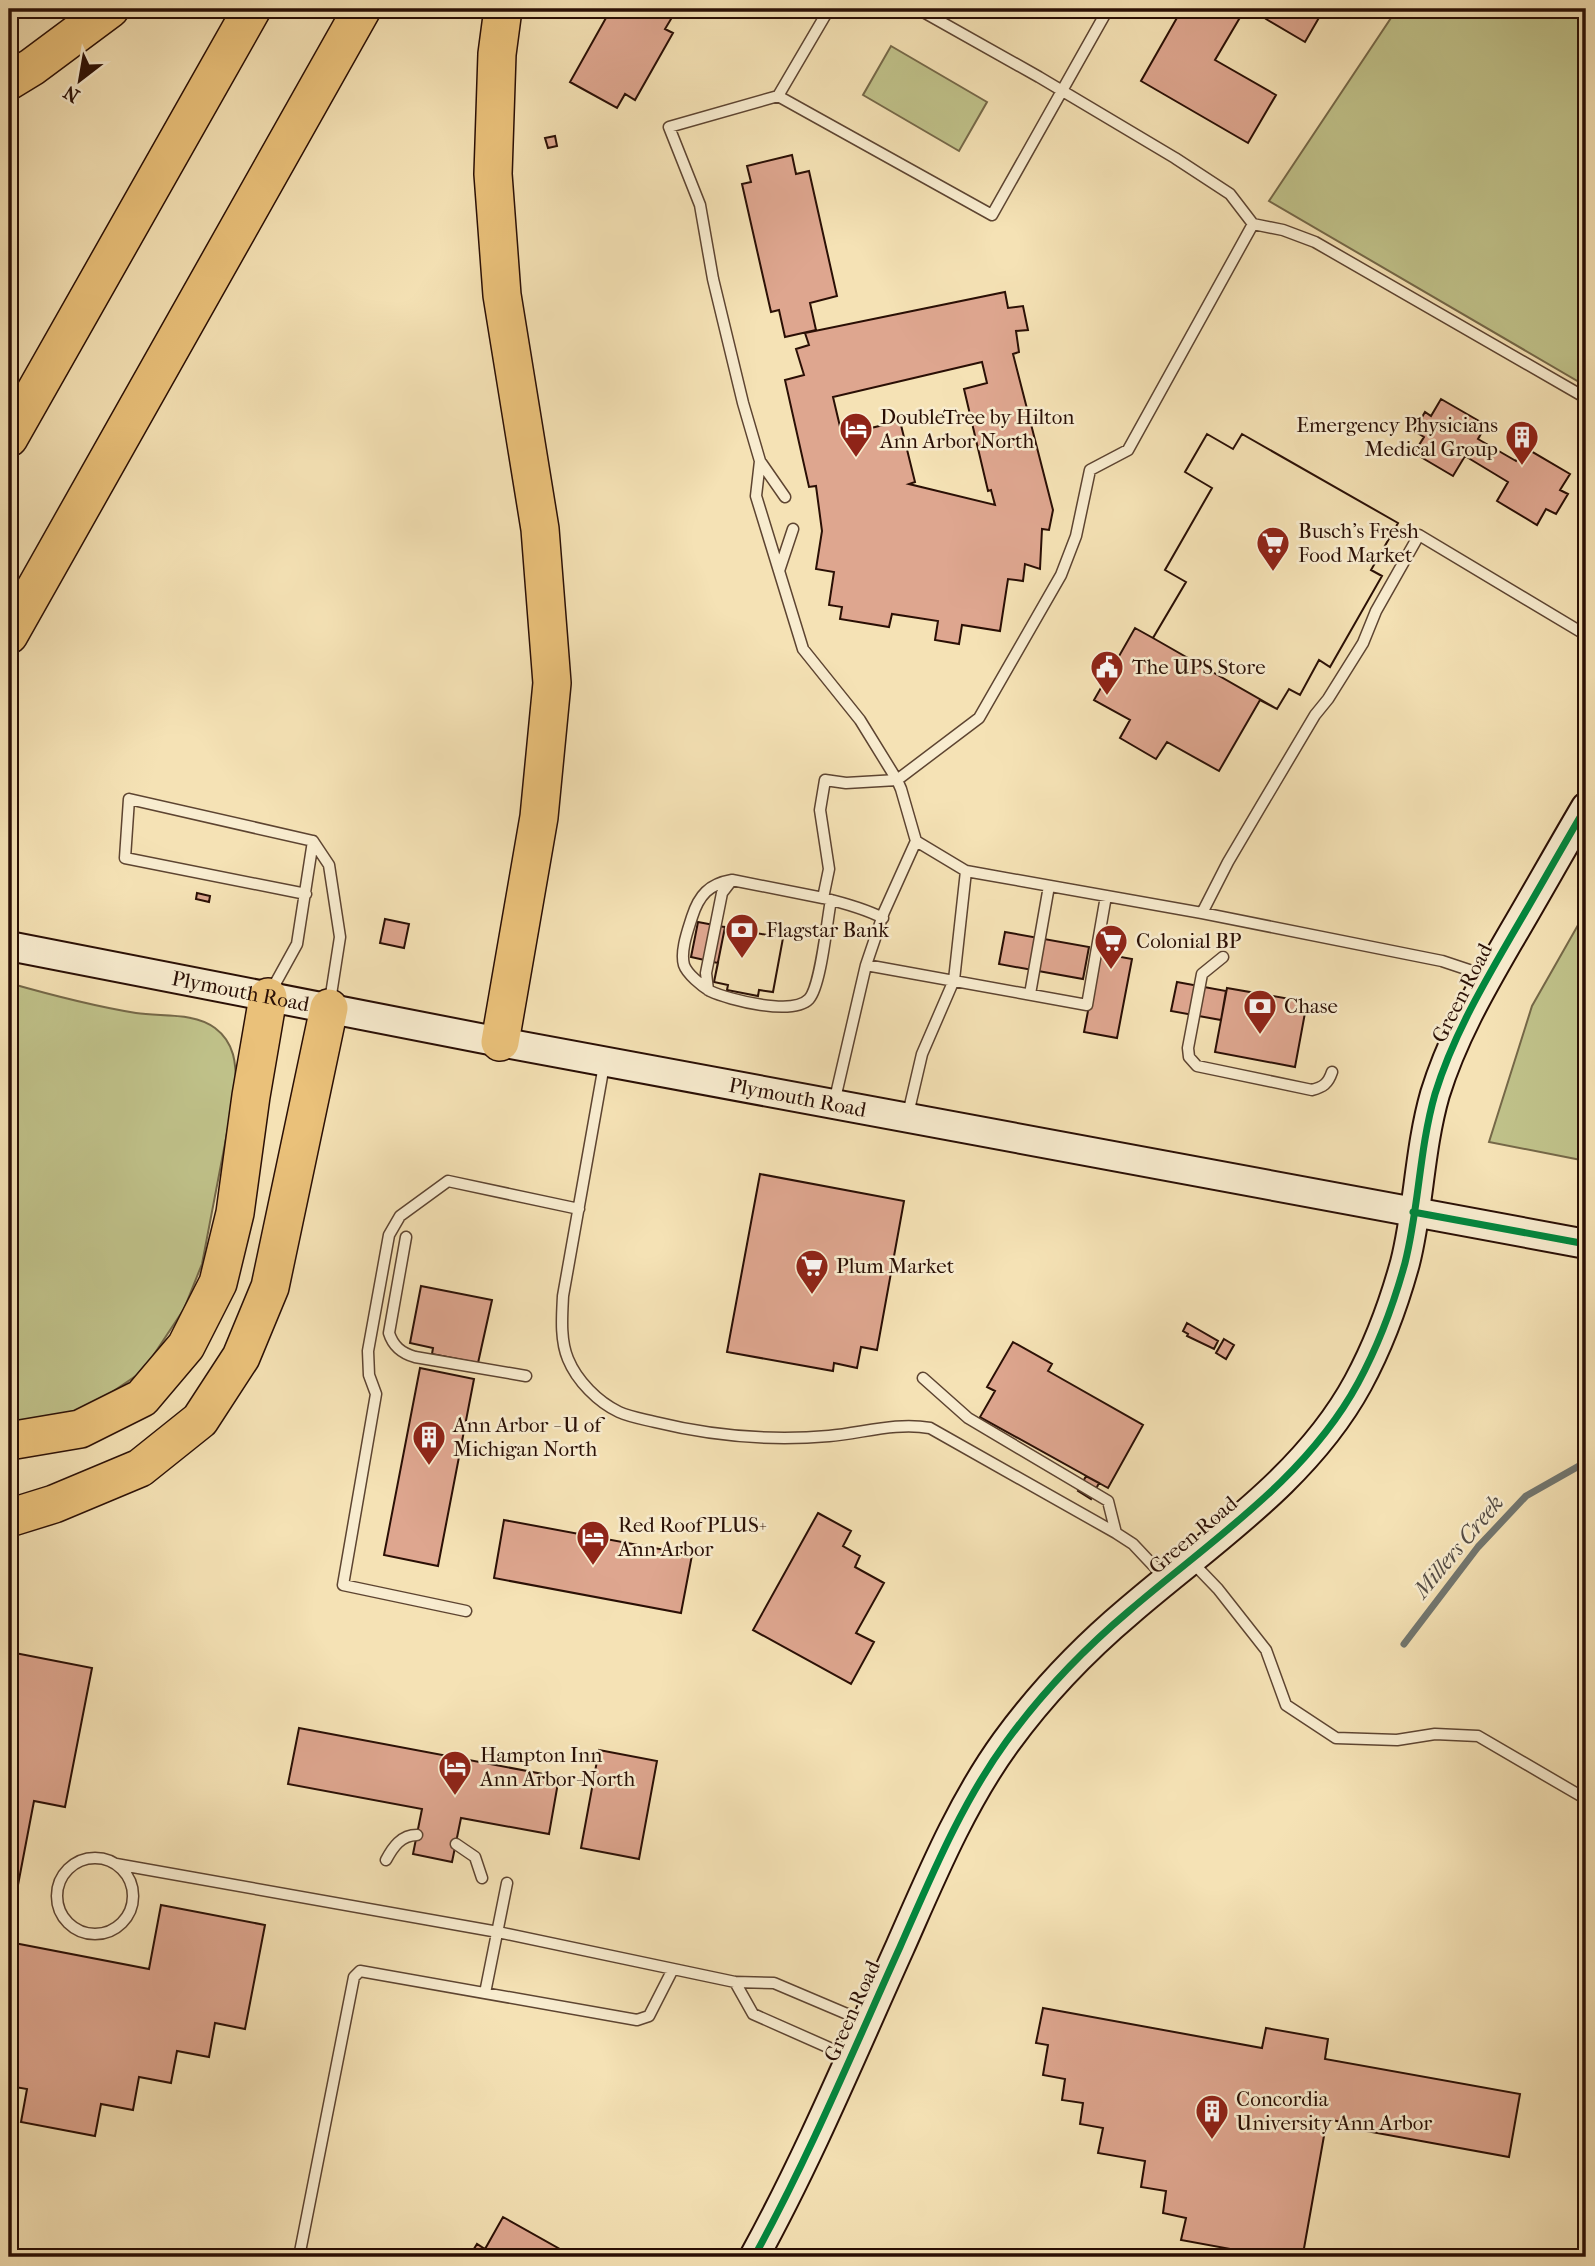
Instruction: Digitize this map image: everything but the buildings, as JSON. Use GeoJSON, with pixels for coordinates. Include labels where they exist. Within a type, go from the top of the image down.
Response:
{"type":"FeatureCollection","features":[{"type":"Feature","properties":{"kind":"highway"},"geometry":{"type":"LineString","coordinates":[[9,81],[33,67],[110,9]]}},
{"type":"Feature","properties":{"kind":"highway"},"geometry":{"type":"LineString","coordinates":[[9,438],[252,9]]}},
{"type":"Feature","properties":{"kind":"highway"},"geometry":{"type":"LineString","coordinates":[[9,635],[362,9]]}},
{"type":"Feature","properties":{"kind":"highway"},"geometry":{"type":"LineString","coordinates":[[500,1042],[540,817],[552,683],[540,529],[502,295],[492,174],[497,54],[503,9]]}},
{"type":"Feature","properties":{"kind":"highway"},"geometry":{"type":"LineString","coordinates":[[9,1441],[80,1429],[142,1398],[187,1346],[218,1283],[235,1213],[268,997]]}},
{"type":"Feature","properties":{"kind":"highway"},"geometry":{"type":"LineString","coordinates":[[9,1518],[54,1504],[140,1468],[200,1420],[241,1357],[270,1287],[329,1009]]}},
{"type":"Feature","properties":{"kind":"street","name":"Green Road"},"geometry":{"type":"LineString","coordinates":[[754,2257],[815,2136],[968,1802],[1005,1743],[1040,1700],[1127,1612],[1271,1491],[1335,1420],[1359,1381],[1387,1315],[1405,1262],[1421,1157],[1434,1097],[1449,1052],[1468,1011],[1586,807]]}},
{"type":"Feature","properties":{"kind":"street","name":"Plymouth Road"},"geometry":{"type":"LineString","coordinates":[[9,946],[500,1042],[1586,1244]]}},
{"type":"Feature","properties":{"kind":"lane"},"geometry":{"type":"LineString","coordinates":[[785,497],[760,461],[716,291],[700,205],[669,127],[778,96],[829,9]]}},
{"type":"Feature","properties":{"kind":"lane"},"geometry":{"type":"LineString","coordinates":[[918,9],[1062,90],[1230,194],[1253,224],[1283,230],[1315,242],[1586,398]]}},
{"type":"Feature","properties":{"kind":"lane"},"geometry":{"type":"LineString","coordinates":[[778,96],[992,215],[1108,9]]}},
{"type":"Feature","properties":{"kind":"lane"},"geometry":{"type":"LineString","coordinates":[[883,918],[852,905],[827,899],[732,880],[718,882],[706,890],[696,904],[683,955],[685,967],[708,990],[724,996],[790,1007],[811,998],[818,975],[827,899],[829,869],[820,810],[825,780],[846,783],[897,780],[979,718],[1061,575],[1076,536],[1090,470],[1128,450],[1253,224]]}},
{"type":"Feature","properties":{"kind":"lane"},"geometry":{"type":"LineString","coordinates":[[760,461],[756,496],[803,649],[860,720],[897,780],[916,841],[866,965],[834,1104]]}},
{"type":"Feature","properties":{"kind":"lane"},"geometry":{"type":"LineString","coordinates":[[779,571],[793,529]]}},
{"type":"Feature","properties":{"kind":"lane"},"geometry":{"type":"LineString","coordinates":[[1202,913],[1228,862],[1315,715],[1363,642],[1376,611],[1419,535],[1586,635]]}},
{"type":"Feature","properties":{"kind":"lane"},"geometry":{"type":"LineString","coordinates":[[306,894],[125,858],[129,799],[313,841],[329,865],[340,937],[329,1009]]}},
{"type":"Feature","properties":{"kind":"lane"},"geometry":{"type":"LineString","coordinates":[[268,997],[297,944],[313,841]]}},
{"type":"Feature","properties":{"kind":"lane"},"geometry":{"type":"LineString","coordinates":[[916,841],[966,871],[1202,913],[1441,961],[1488,976]]}},
{"type":"Feature","properties":{"kind":"lane"},"geometry":{"type":"LineString","coordinates":[[907,1118],[922,1054],[954,980],[966,871]]}},
{"type":"Feature","properties":{"kind":"lane"},"geometry":{"type":"LineString","coordinates":[[708,990],[706,973],[722,893],[732,880]]}},
{"type":"Feature","properties":{"kind":"lane"},"geometry":{"type":"LineString","coordinates":[[1030,994],[1049,886]]}},
{"type":"Feature","properties":{"kind":"lane"},"geometry":{"type":"LineString","coordinates":[[866,965],[1087,1005],[1106,896]]}},
{"type":"Feature","properties":{"kind":"lane"},"geometry":{"type":"LineString","coordinates":[[1223,957],[1202,974],[1188,1048],[1189,1058],[1197,1066],[1312,1090],[1321,1088],[1328,1082],[1332,1072]]}},
{"type":"Feature","properties":{"kind":"lane"},"geometry":{"type":"LineString","coordinates":[[604,1061],[563,1296],[562,1325],[568,1359],[582,1382],[608,1406],[621,1413],[688,1430],[752,1438],[829,1436],[895,1427],[930,1428],[1116,1533],[1133,1544],[1167,1580]]}},
{"type":"Feature","properties":{"kind":"lane"},"geometry":{"type":"LineString","coordinates":[[466,1611],[343,1585],[376,1394],[369,1375],[368,1352],[389,1235],[400,1216],[448,1181],[579,1209]]}},
{"type":"Feature","properties":{"kind":"lane"},"geometry":{"type":"LineString","coordinates":[[406,1237],[389,1333],[395,1346],[415,1357],[526,1376]]}},
{"type":"Feature","properties":{"kind":"lane"},"geometry":{"type":"LineString","coordinates":[[923,1378],[968,1418],[1108,1501],[1116,1533]]}},
{"type":"Feature","properties":{"kind":"lane"},"geometry":{"type":"LineString","coordinates":[[1190,1560],[1218,1589],[1266,1650],[1286,1705],[1336,1738],[1397,1740],[1435,1734],[1478,1736],[1586,1799]]}},
{"type":"Feature","properties":{"kind":"lane"},"geometry":{"type":"LineString","coordinates":[[386,1860],[400,1841],[410,1835],[417,1835]]}},
{"type":"Feature","properties":{"kind":"lane"},"geometry":{"type":"LineString","coordinates":[[456,1844],[475,1857],[482,1878]]}},
{"type":"Feature","properties":{"kind":"lane"},"geometry":{"type":"LineString","coordinates":[[116,1864],[126,1873],[132,1885],[131,1910],[115,1929],[92,1934],[80,1931],[62,1915],[58,1903],[61,1880],[68,1869],[79,1861],[105,1859],[116,1864],[498,1932],[735,1982],[774,1983],[866,2022]]}},
{"type":"Feature","properties":{"kind":"lane"},"geometry":{"type":"LineString","coordinates":[[485,1993],[508,1883]]}},
{"type":"Feature","properties":{"kind":"lane"},"geometry":{"type":"LineString","coordinates":[[299,2257],[355,1977],[360,1971],[637,2020],[649,2016],[673,1969]]}},
{"type":"Feature","properties":{"kind":"lane"},"geometry":{"type":"LineString","coordinates":[[735,1982],[752,2014],[851,2057]]}},
{"type":"Feature","properties":{"kind":"lane"},"geometry":{"type":"LineString","coordinates":[[1583,2257],[1586,2251]]}},
{"type":"Feature","properties":{"kind":"green space"},"geometry":{"type":"Polygon","coordinates":[[[1397,9],[1586,9],[1586,386],[1269,201],[1397,9]]]}},
{"type":"Feature","properties":{"kind":"green space"},"geometry":{"type":"Polygon","coordinates":[[[891,46],[987,102],[959,151],[863,95],[891,46]]]}},
{"type":"Feature","properties":{"kind":"green space"},"geometry":{"type":"Polygon","coordinates":[[[1586,911],[1586,1161],[1489,1142],[1532,1006],[1586,911]]]}},
{"type":"Feature","properties":{"kind":"green space"},"geometry":{"type":"Polygon","coordinates":[[[9,983],[104,1007],[136,1013],[187,1017],[207,1023],[227,1040],[235,1062],[236,1078],[202,1264],[184,1309],[143,1371],[93,1405],[25,1431],[9,1429],[9,983]]]}},
{"type":"Feature","properties":{"kind":"waterway","name":"Millers Creek"},"geometry":{"type":"LineString","coordinates":[[1404,1644],[1478,1547],[1526,1496],[1586,1462]]}},
{"type":"Feature","properties":{"kind":"cycle path"},"geometry":{"type":"LineString","coordinates":[[754,2257],[812,2142],[948,1842],[975,1790],[1006,1742],[1048,1689],[1096,1641],[1284,1479],[1337,1417],[1358,1383],[1385,1324],[1405,1263],[1430,1115],[1450,1054],[1488,977],[1586,807]]}},
{"type":"Feature","properties":{"kind":"cycle path"},"geometry":{"type":"LineString","coordinates":[[1413,1212],[1586,1244]]}},
{"type":"Feature","properties":{"kind":"place","name":"DoubleTree by Hilton Ann Arbor North"},"geometry":{"type":"Point","coordinates":[856,459]}},
{"type":"Feature","properties":{"kind":"place","name":"Emergency Physicians Medical Group"},"geometry":{"type":"Point","coordinates":[1522,467]}},
{"type":"Feature","properties":{"kind":"place","name":"Busch's Fresh Food Market"},"geometry":{"type":"Point","coordinates":[1273,573]}},
{"type":"Feature","properties":{"kind":"place","name":"The UPS Store"},"geometry":{"type":"Point","coordinates":[1107,697]}},
{"type":"Feature","properties":{"kind":"place","name":"Flagstar Bank"},"geometry":{"type":"Point","coordinates":[742,960]}},
{"type":"Feature","properties":{"kind":"place","name":"Colonial BP"},"geometry":{"type":"Point","coordinates":[1111,971]}},
{"type":"Feature","properties":{"kind":"place","name":"Chase"},"geometry":{"type":"Point","coordinates":[1260,1036]}},
{"type":"Feature","properties":{"kind":"place","name":"Plum Market"},"geometry":{"type":"Point","coordinates":[812,1296]}},
{"type":"Feature","properties":{"kind":"place","name":"Ann Arbor - U of Michigan North"},"geometry":{"type":"Point","coordinates":[429,1467]}},
{"type":"Feature","properties":{"kind":"place","name":"Red Roof PLUS+ Ann Arbor"},"geometry":{"type":"Point","coordinates":[593,1567]}},
{"type":"Feature","properties":{"kind":"place","name":"Hampton Inn Ann Arbor-North"},"geometry":{"type":"Point","coordinates":[455,1797]}},
{"type":"Feature","properties":{"kind":"place","name":"Concordia University Ann Arbor"},"geometry":{"type":"Point","coordinates":[1212,2141]}}]}
